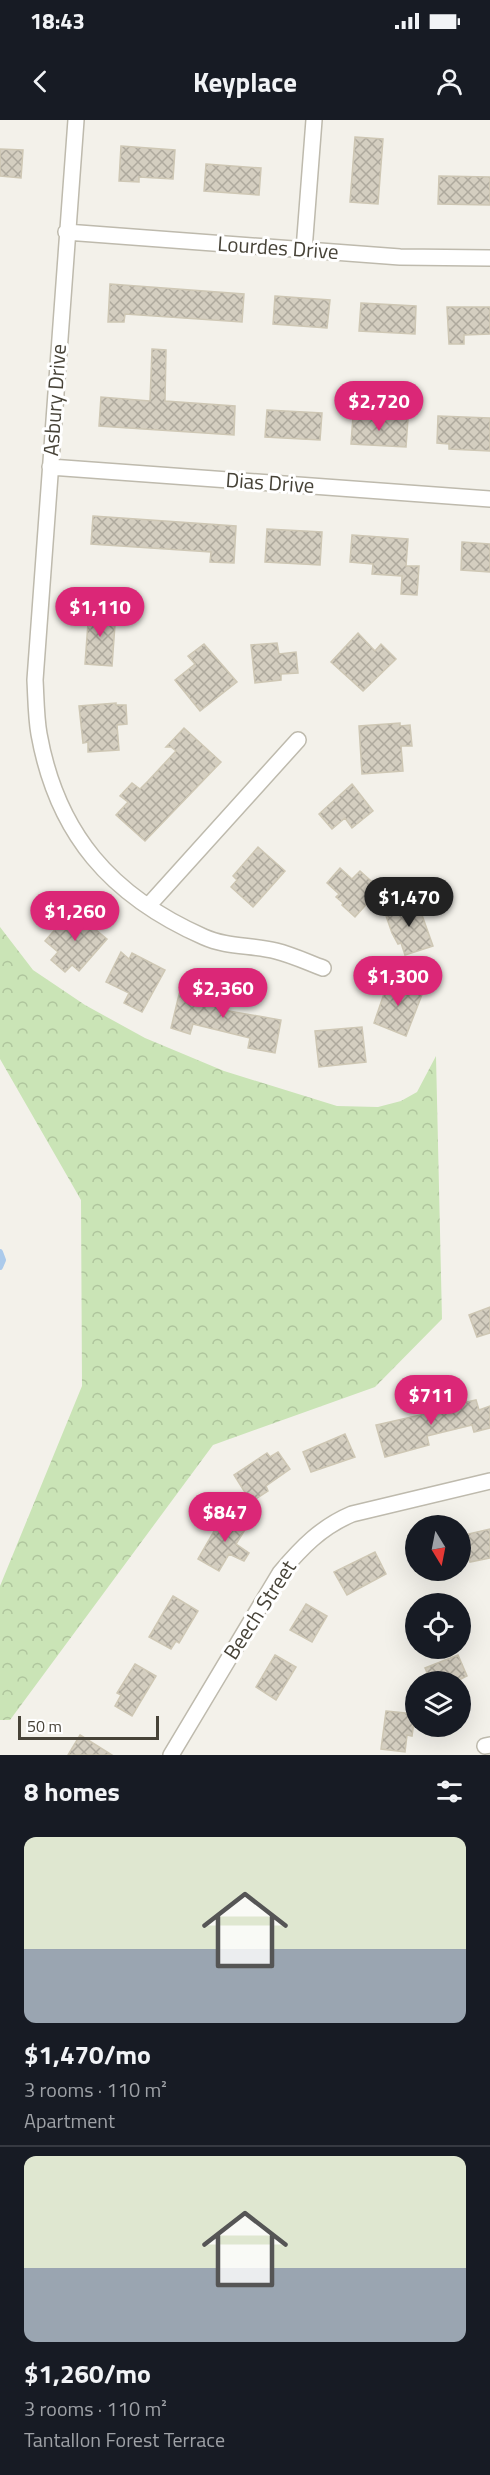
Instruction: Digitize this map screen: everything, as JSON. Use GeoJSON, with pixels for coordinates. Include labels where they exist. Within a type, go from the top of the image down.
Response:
{"type":"FeatureCollection","features":[{"type":"Feature","properties":{"kind":"street","name":"Asbury Drive"},"geometry":{"type":"LineString","coordinates":[[76,120],[35,680],[38,732],[49,779],[68,823],[93,860],[123,888],[206,938],[275,951],[323,968]]}},
{"type":"Feature","properties":{"kind":"street"},"geometry":{"type":"LineString","coordinates":[[304,250],[314,120]]}},
{"type":"Feature","properties":{"kind":"street","name":"Lourdes Drive"},"geometry":{"type":"LineString","coordinates":[[66,232],[400,257],[490,258]]}},
{"type":"Feature","properties":{"kind":"street","name":"Dias Drive"},"geometry":{"type":"LineString","coordinates":[[50,468],[490,500]]}},
{"type":"Feature","properties":{"kind":"street"},"geometry":{"type":"LineString","coordinates":[[149,905],[298,740]]}},
{"type":"Feature","properties":{"kind":"street","name":"Beech Street"},"geometry":{"type":"LineString","coordinates":[[171,1755],[280,1573],[300,1548],[331,1523],[352,1514],[490,1481]]}},
{"type":"Feature","properties":{"kind":"green space"},"geometry":{"type":"Polygon","coordinates":[[[0,927],[33,970],[85,1005],[145,1038],[224,1071],[337,1106],[378,1107],[401,1101],[417,1092],[436,1056],[442,1319],[375,1387],[213,1445],[10,1720],[0,1720],[0,1586],[82,1386],[81,1200],[0,1059],[0,927]]]}},
{"type":"Feature","properties":{"kind":"building"},"geometry":{"type":"Polygon","coordinates":[[[355,137],[383,139],[378,204],[350,202],[355,137]]]}},
{"type":"Feature","properties":{"kind":"building"},"geometry":{"type":"Polygon","coordinates":[[[121,146],[175,150],[173,179],[139,177],[139,182],[119,181],[121,146]]]}},
{"type":"Feature","properties":{"kind":"building"},"geometry":{"type":"Polygon","coordinates":[[[0,149],[23,150],[21,178],[0,176],[0,149]]]}},
{"type":"Feature","properties":{"kind":"building"},"geometry":{"type":"Polygon","coordinates":[[[206,164],[261,168],[259,195],[204,191],[206,164]]]}},
{"type":"Feature","properties":{"kind":"building"},"geometry":{"type":"Polygon","coordinates":[[[439,176],[490,177],[490,205],[438,204],[439,176]]]}},
{"type":"Feature","properties":{"kind":"building"},"geometry":{"type":"Polygon","coordinates":[[[110,284],[244,294],[242,322],[125,314],[124,322],[108,322],[110,284]]]}},
{"type":"Feature","properties":{"kind":"building"},"geometry":{"type":"Polygon","coordinates":[[[275,296],[330,300],[327,328],[273,324],[275,296]]]}},
{"type":"Feature","properties":{"kind":"building"},"geometry":{"type":"Polygon","coordinates":[[[361,303],[416,306],[415,334],[359,331],[361,303]]]}},
{"type":"Feature","properties":{"kind":"building"},"geometry":{"type":"Polygon","coordinates":[[[447,307],[490,307],[490,334],[464,335],[464,344],[449,344],[447,307]]]}},
{"type":"Feature","properties":{"kind":"building"},"geometry":{"type":"Polygon","coordinates":[[[152,349],[166,350],[165,401],[235,406],[234,435],[99,426],[101,397],[150,401],[152,349]]]}},
{"type":"Feature","properties":{"kind":"building"},"geometry":{"type":"Polygon","coordinates":[[[267,410],[322,413],[320,440],[265,437],[267,410]]]}},
{"type":"Feature","properties":{"kind":"building"},"geometry":{"type":"Polygon","coordinates":[[[353,416],[408,419],[406,447],[351,444],[353,416]]]}},
{"type":"Feature","properties":{"kind":"building"},"geometry":{"type":"Polygon","coordinates":[[[438,416],[490,418],[490,451],[449,449],[449,444],[437,443],[438,416]]]}},
{"type":"Feature","properties":{"kind":"building"},"geometry":{"type":"Polygon","coordinates":[[[93,516],[236,526],[234,563],[210,562],[211,552],[91,544],[93,516]]]}},
{"type":"Feature","properties":{"kind":"building"},"geometry":{"type":"Polygon","coordinates":[[[267,529],[322,532],[320,565],[265,562],[267,529]]]}},
{"type":"Feature","properties":{"kind":"building"},"geometry":{"type":"Polygon","coordinates":[[[352,535],[408,539],[406,566],[419,566],[417,595],[401,594],[402,576],[372,574],[373,564],[350,562],[352,535]]]}},
{"type":"Feature","properties":{"kind":"building"},"geometry":{"type":"Polygon","coordinates":[[[462,542],[490,544],[490,572],[461,570],[462,542]]]}},
{"type":"Feature","properties":{"kind":"building"},"geometry":{"type":"Polygon","coordinates":[[[89,609],[116,611],[112,666],[85,664],[89,609]]]}},
{"type":"Feature","properties":{"kind":"building"},"geometry":{"type":"Polygon","coordinates":[[[358,633],[375,651],[381,644],[396,659],[363,691],[331,662],[358,633]]]}},
{"type":"Feature","properties":{"kind":"building"},"geometry":{"type":"Polygon","coordinates":[[[277,643],[279,654],[296,652],[298,673],[281,674],[281,680],[255,683],[251,645],[277,643]]]}},
{"type":"Feature","properties":{"kind":"building"},"geometry":{"type":"Polygon","coordinates":[[[204,644],[237,682],[200,711],[175,680],[195,664],[188,656],[204,644]]]}},
{"type":"Feature","properties":{"kind":"building"},"geometry":{"type":"Polygon","coordinates":[[[116,703],[116,705],[126,705],[127,724],[117,725],[119,750],[88,752],[88,742],[83,743],[79,706],[116,703]]]}},
{"type":"Feature","properties":{"kind":"building"},"geometry":{"type":"Polygon","coordinates":[[[400,723],[400,726],[410,725],[412,746],[401,746],[403,771],[362,774],[359,726],[400,723]]]}},
{"type":"Feature","properties":{"kind":"building"},"geometry":{"type":"Polygon","coordinates":[[[184,728],[221,762],[145,841],[116,815],[128,802],[120,796],[132,783],[140,789],[148,781],[176,751],[171,747],[166,747],[184,728]]]}},
{"type":"Feature","properties":{"kind":"building"},"geometry":{"type":"Polygon","coordinates":[[[352,784],[373,811],[352,828],[345,818],[332,829],[319,814],[352,784]]]}},
{"type":"Feature","properties":{"kind":"building"},"geometry":{"type":"Polygon","coordinates":[[[258,847],[285,871],[253,907],[231,887],[237,880],[233,876],[258,847]]]}},
{"type":"Feature","properties":{"kind":"building"},"geometry":{"type":"Polygon","coordinates":[[[340,868],[352,879],[360,871],[380,889],[355,917],[342,905],[343,903],[336,897],[339,894],[327,883],[340,868]]]}},
{"type":"Feature","properties":{"kind":"building"},"geometry":{"type":"Polygon","coordinates":[[[417,901],[433,946],[405,955],[401,943],[398,944],[392,933],[385,913],[417,901]]]}},
{"type":"Feature","properties":{"kind":"building"},"geometry":{"type":"Polygon","coordinates":[[[72,910],[107,939],[79,971],[72,965],[65,972],[51,960],[58,952],[45,941],[72,910]]]}},
{"type":"Feature","properties":{"kind":"building"},"geometry":{"type":"Polygon","coordinates":[[[121,952],[129,959],[132,953],[165,970],[142,1012],[124,1003],[129,993],[106,982],[121,952]]]}},
{"type":"Feature","properties":{"kind":"building"},"geometry":{"type":"Polygon","coordinates":[[[389,979],[423,992],[406,1036],[374,1023],[389,979]]]}},
{"type":"Feature","properties":{"kind":"building"},"geometry":{"type":"Polygon","coordinates":[[[182,982],[218,995],[217,999],[226,1002],[223,1010],[281,1020],[275,1053],[248,1048],[250,1038],[193,1024],[190,1034],[171,1028],[182,982]]]}},
{"type":"Feature","properties":{"kind":"building"},"geometry":{"type":"Polygon","coordinates":[[[362,1027],[366,1062],[319,1067],[315,1031],[362,1027]]]}},
{"type":"Feature","properties":{"kind":"building"},"geometry":{"type":"Polygon","coordinates":[[[490,1307],[490,1333],[477,1337],[469,1315],[490,1307]]]}},
{"type":"Feature","properties":{"kind":"building"},"geometry":{"type":"Polygon","coordinates":[[[466,1400],[467,1402],[476,1400],[479,1410],[490,1406],[490,1428],[474,1432],[472,1425],[427,1436],[429,1445],[385,1457],[376,1425],[438,1411],[437,1407],[466,1400]]]}},
{"type":"Feature","properties":{"kind":"building"},"geometry":{"type":"Polygon","coordinates":[[[345,1434],[355,1457],[311,1472],[303,1452],[345,1434]]]}},
{"type":"Feature","properties":{"kind":"building"},"geometry":{"type":"Polygon","coordinates":[[[278,1452],[290,1469],[266,1486],[268,1491],[251,1502],[234,1475],[267,1453],[270,1457],[278,1452]]]}},
{"type":"Feature","properties":{"kind":"building"},"geometry":{"type":"Polygon","coordinates":[[[225,1512],[248,1525],[236,1544],[249,1553],[244,1561],[229,1554],[219,1571],[198,1559],[225,1512]]]}},
{"type":"Feature","properties":{"kind":"building"},"geometry":{"type":"Polygon","coordinates":[[[490,1529],[490,1558],[471,1562],[471,1533],[490,1529]]]}},
{"type":"Feature","properties":{"kind":"building"},"geometry":{"type":"Polygon","coordinates":[[[375,1552],[386,1574],[347,1595],[334,1572],[375,1552]]]}},
{"type":"Feature","properties":{"kind":"building"},"geometry":{"type":"Polygon","coordinates":[[[173,1596],[198,1611],[179,1643],[176,1641],[171,1649],[149,1637],[173,1596]]]}},
{"type":"Feature","properties":{"kind":"building"},"geometry":{"type":"Polygon","coordinates":[[[306,1604],[327,1616],[312,1642],[290,1630],[306,1604]]]}},
{"type":"Feature","properties":{"kind":"building"},"geometry":{"type":"Polygon","coordinates":[[[275,1655],[296,1667],[276,1700],[256,1687],[275,1655]]]}},
{"type":"Feature","properties":{"kind":"building"},"geometry":{"type":"Polygon","coordinates":[[[448,1659],[460,1659],[465,1671],[426,1671],[425,1668],[448,1659]]]}},
{"type":"Feature","properties":{"kind":"building"},"geometry":{"type":"Polygon","coordinates":[[[135,1664],[156,1676],[132,1716],[115,1706],[121,1695],[117,1693],[135,1664]]]}},
{"type":"Feature","properties":{"kind":"building"},"geometry":{"type":"Polygon","coordinates":[[[386,1711],[405,1713],[405,1752],[381,1749],[386,1711]]]}},
{"type":"Feature","properties":{"kind":"building"},"geometry":{"type":"Polygon","coordinates":[[[80,1735],[112,1755],[68,1755],[80,1735]]]}},
{"type":"Feature","properties":{"kind":"waterway"},"geometry":{"type":"LineString","coordinates":[[0,1252],[3,1260],[0,1267]]}}]}
